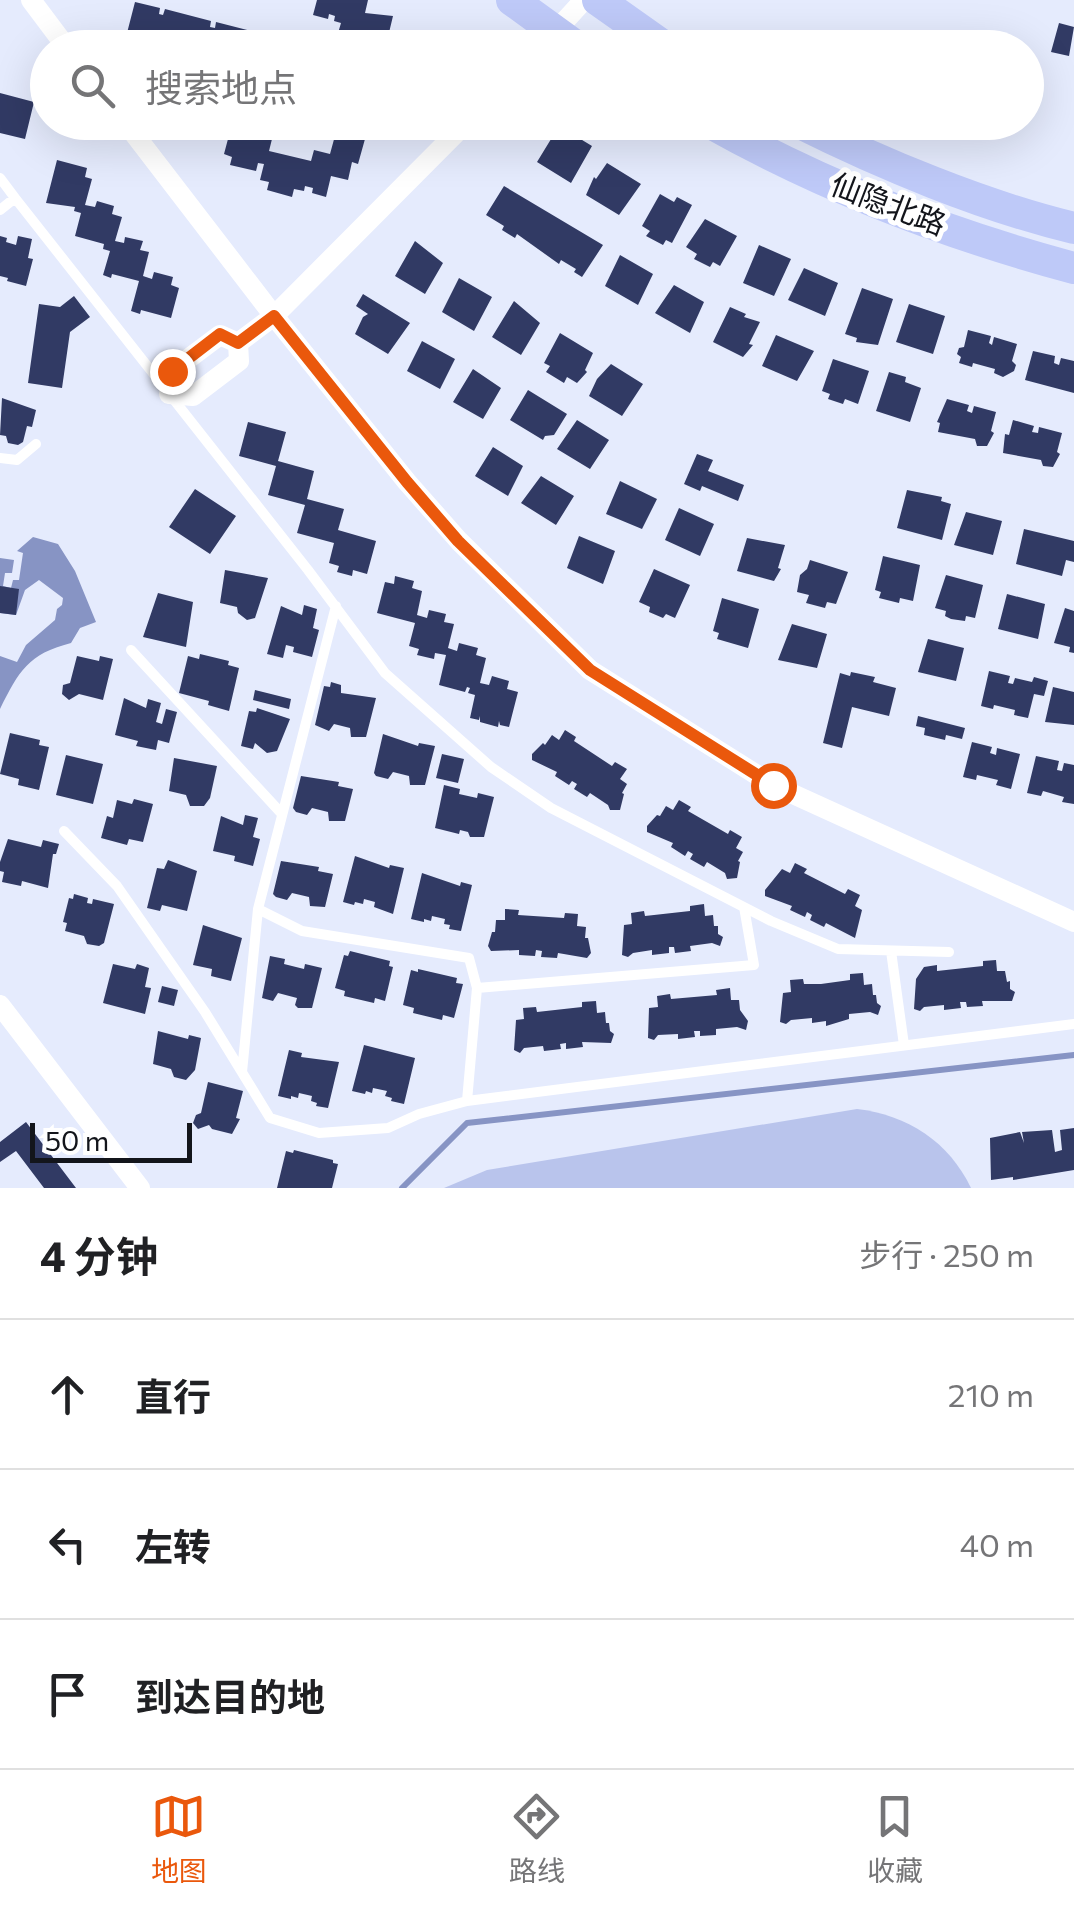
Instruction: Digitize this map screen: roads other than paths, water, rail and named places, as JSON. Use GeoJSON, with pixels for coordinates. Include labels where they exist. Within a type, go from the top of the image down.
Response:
{"type":"FeatureCollection","features":[{"type":"Feature","properties":{"kind":"main road"},"geometry":{"type":"LineString","coordinates":[[512,0],[545,30]]}},
{"type":"Feature","properties":{"kind":"main road"},"geometry":{"type":"LineString","coordinates":[[598,0],[640,30]]}},
{"type":"Feature","properties":{"kind":"main road","name":"仙隐北路"},"geometry":{"type":"LineString","coordinates":[[745,140],[830,183],[942,227],[1074,268]]}},
{"type":"Feature","properties":{"kind":"main road","name":"仙隐北路"},"geometry":{"type":"LineString","coordinates":[[833,140],[954,189],[1074,228]]}},
{"type":"Feature","properties":{"kind":"street"},"geometry":{"type":"LineString","coordinates":[[31,0],[54,30]]}},
{"type":"Feature","properties":{"kind":"street"},"geometry":{"type":"LineString","coordinates":[[565,30],[584,0]]}},
{"type":"Feature","properties":{"kind":"street"},"geometry":{"type":"LineString","coordinates":[[139,140],[407,482],[458,541],[590,670],[773,785],[1074,922]]}},
{"type":"Feature","properties":{"kind":"street"},"geometry":{"type":"LineString","coordinates":[[238,343],[274,316],[448,140]]}},
{"type":"Feature","properties":{"kind":"street"},"geometry":{"type":"LineString","coordinates":[[220,334],[238,343],[239,360],[192,396],[170,394],[172,371],[220,334]]}},
{"type":"Feature","properties":{"kind":"street"},"geometry":{"type":"LineString","coordinates":[[0,1006],[140,1188]]}},
{"type":"Feature","properties":{"kind":"lane"},"geometry":{"type":"LineString","coordinates":[[0,178],[385,673],[490,767],[550,808],[744,907],[838,950],[949,952]]}},
{"type":"Feature","properties":{"kind":"lane"},"geometry":{"type":"LineString","coordinates":[[0,210],[15,198]]}},
{"type":"Feature","properties":{"kind":"lane"},"geometry":{"type":"LineString","coordinates":[[0,458],[17,460],[36,444]]}},
{"type":"Feature","properties":{"kind":"lane"},"geometry":{"type":"LineString","coordinates":[[242,1075],[258,909],[336,606]]}},
{"type":"Feature","properties":{"kind":"lane"},"geometry":{"type":"LineString","coordinates":[[131,650],[282,814]]}},
{"type":"Feature","properties":{"kind":"lane"},"geometry":{"type":"LineString","coordinates":[[64,830],[117,886],[205,1012],[270,1118],[320,1132],[388,1128],[466,1101],[1074,1024]]}},
{"type":"Feature","properties":{"kind":"lane"},"geometry":{"type":"LineString","coordinates":[[477,988],[754,965],[744,907]]}},
{"type":"Feature","properties":{"kind":"lane"},"geometry":{"type":"LineString","coordinates":[[258,909],[302,931],[469,958],[477,988],[466,1101]]}},
{"type":"Feature","properties":{"kind":"lane"},"geometry":{"type":"LineString","coordinates":[[891,951],[904,1046]]}},
{"type":"Feature","properties":{"kind":"waterway"},"geometry":{"type":"LineString","coordinates":[[402,1188],[467,1123],[1074,1055]]}}]}
